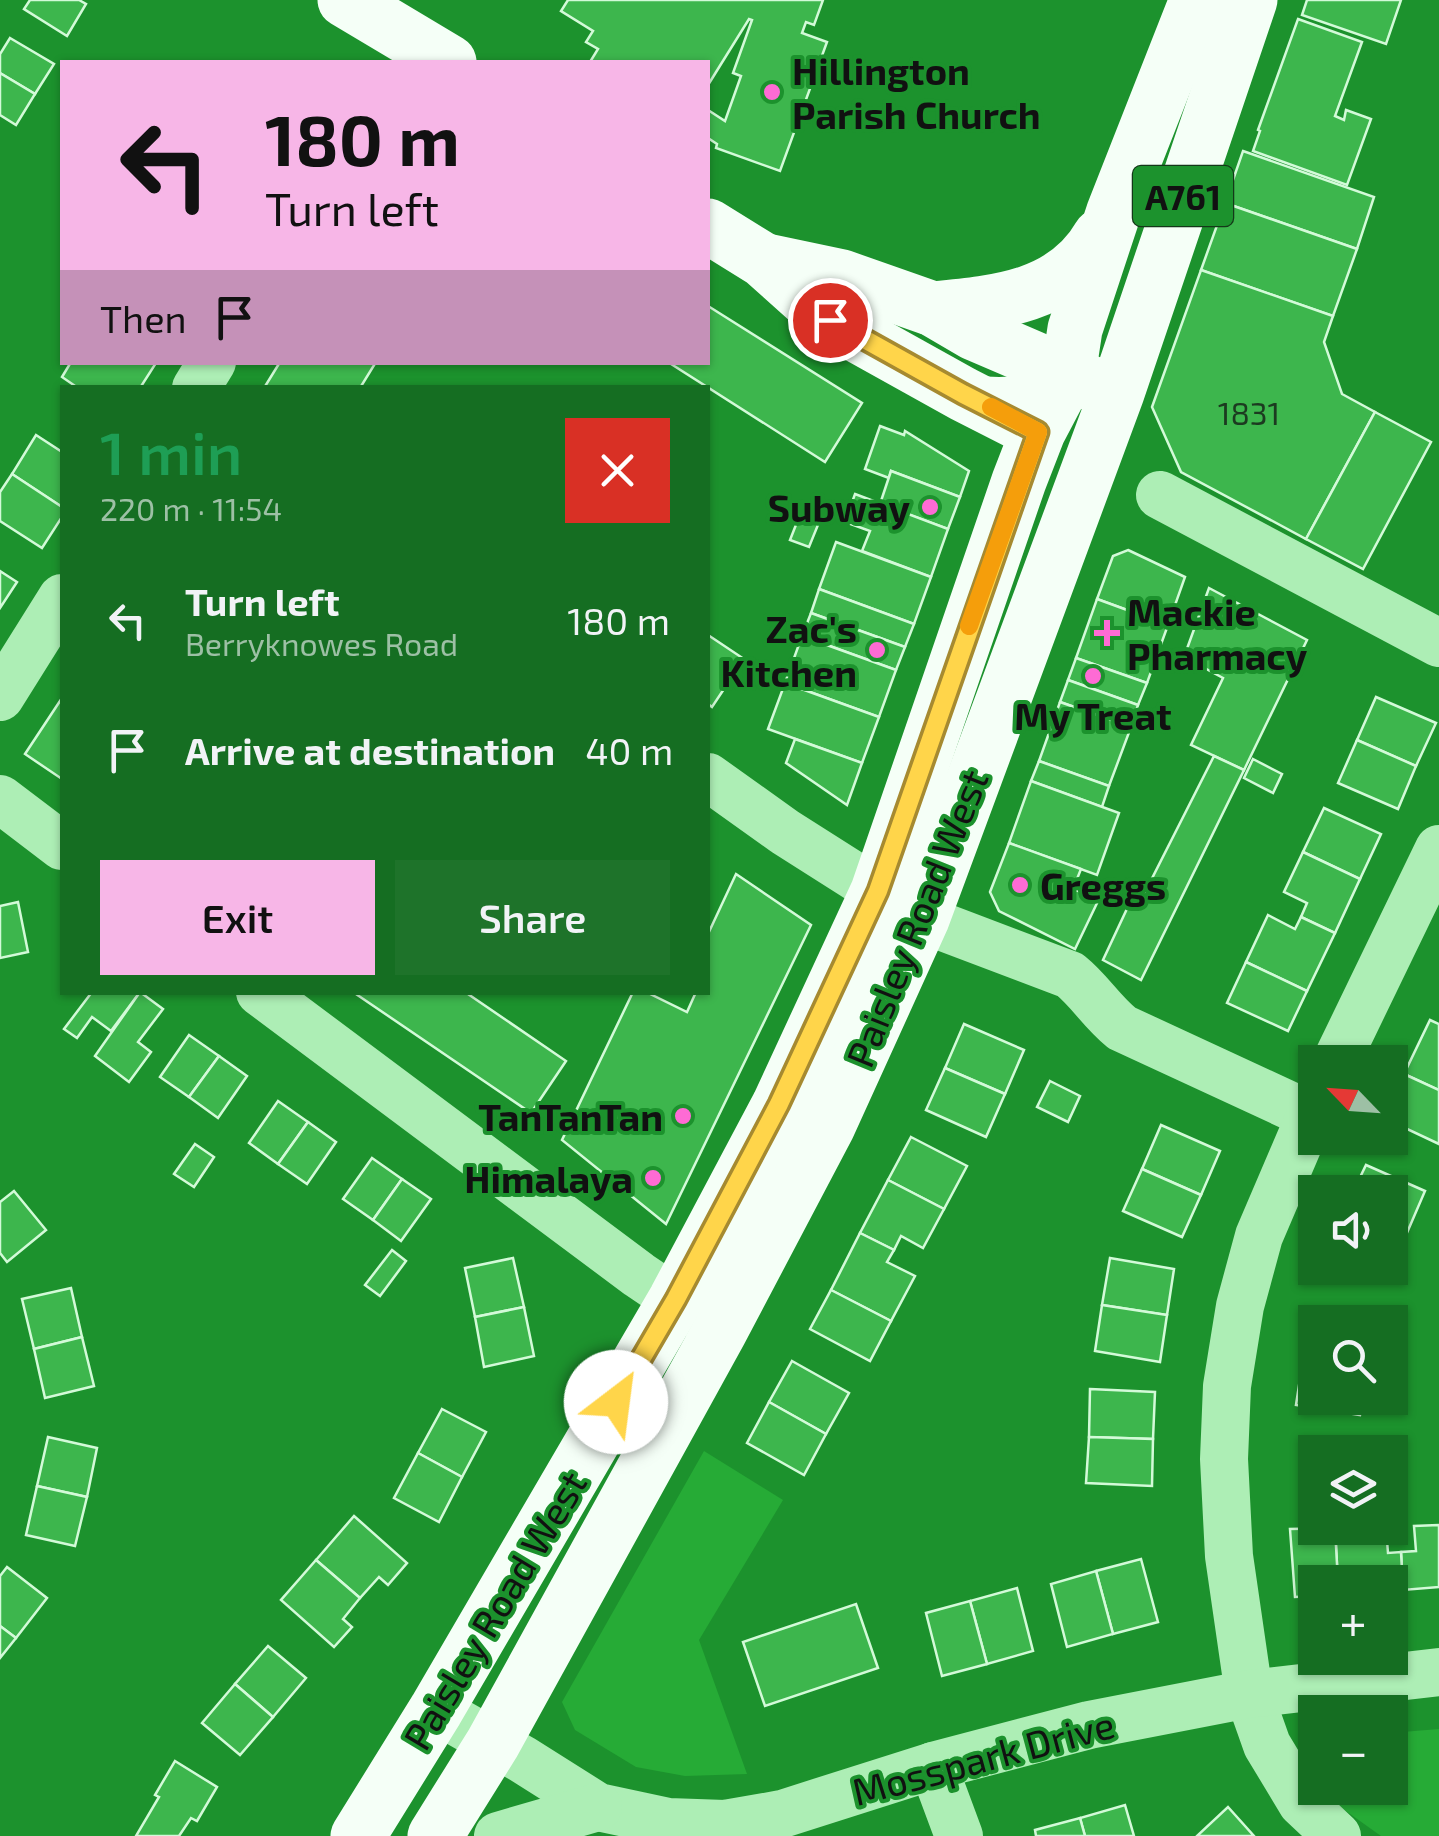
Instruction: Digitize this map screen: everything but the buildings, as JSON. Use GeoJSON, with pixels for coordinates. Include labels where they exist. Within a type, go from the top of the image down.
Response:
{"type":"FeatureCollection","features":[{"type":"Feature","properties":{"kind":"main road"},"geometry":{"type":"LineString","coordinates":[[344,0],[422,55]]}},
{"type":"Feature","properties":{"kind":"main road","name":"Paisley Road West"},"geometry":{"type":"LineString","coordinates":[[358,1836],[676,1299],[779,1104],[900,905],[1094,456],[1093,384],[1076,330],[1114,211],[1197,0]]}},
{"type":"Feature","properties":{"kind":"main road"},"geometry":{"type":"LineString","coordinates":[[1093,384],[1102,337],[1221,0]]}},
{"type":"Feature","properties":{"kind":"main road","name":"Paisley Road West"},"geometry":{"type":"LineString","coordinates":[[436,1836],[494,1743],[828,1126],[900,905],[1038,432],[1093,384],[1250,0]]}},
{"type":"Feature","properties":{"kind":"main road"},"geometry":{"type":"LineString","coordinates":[[932,310],[1030,294],[1056,282],[1089,256],[1114,211]]}},
{"type":"Feature","properties":{"kind":"main road"},"geometry":{"type":"LineString","coordinates":[[710,227],[763,260],[830,320],[1038,432],[1094,456]]}},
{"type":"Feature","properties":{"kind":"main road"},"geometry":{"type":"LineString","coordinates":[[763,260],[842,277],[932,310],[974,333],[1093,384]]}},
{"type":"Feature","properties":{"kind":"main road"},"geometry":{"type":"LineString","coordinates":[[984,404],[1034,402],[1093,384]]}},
{"type":"Feature","properties":{"kind":"street"},"geometry":{"type":"LineString","coordinates":[[1160,495],[1439,643]]}},
{"type":"Feature","properties":{"kind":"street"},"geometry":{"type":"LineString","coordinates":[[0,697],[60,601]]}},
{"type":"Feature","properties":{"kind":"street"},"geometry":{"type":"LineString","coordinates":[[720,786],[900,905],[1070,975],[1104,1014],[1122,1028],[1298,1104]]}},
{"type":"Feature","properties":{"kind":"street"},"geometry":{"type":"LineString","coordinates":[[0,799],[60,844]]}},
{"type":"Feature","properties":{"kind":"street"},"geometry":{"type":"LineString","coordinates":[[1344,1045],[1439,849]]}},
{"type":"Feature","properties":{"kind":"street"},"geometry":{"type":"LineString","coordinates":[[264,995],[639,1275],[720,1330]]}},
{"type":"Feature","properties":{"kind":"street"},"geometry":{"type":"LineString","coordinates":[[1298,1143],[1259,1236],[1240,1306],[1227,1386],[1224,1459],[1229,1556],[1249,1694],[1267,1745],[1302,1803],[1337,1836]]}},
{"type":"Feature","properties":{"kind":"street","name":"Mosspark Drive"},"geometry":{"type":"LineString","coordinates":[[436,1710],[598,1808],[668,1822],[726,1824],[782,1814],[933,1766],[1089,1725],[1249,1694],[1439,1672]]}},
{"type":"Feature","properties":{"kind":"street"},"geometry":{"type":"LineString","coordinates":[[933,1766],[959,1836]]}},
{"type":"Feature","properties":{"kind":"street"},"geometry":{"type":"LineString","coordinates":[[498,1836],[598,1808]]}},
{"type":"Feature","properties":{"kind":"green space"},"geometry":{"type":"Polygon","coordinates":[[[704,1451],[783,1500],[699,1640],[747,1774],[685,1776],[636,1767],[575,1730],[562,1702],[704,1451]]]}},
{"type":"Feature","properties":{"kind":"green space"},"geometry":{"type":"Polygon","coordinates":[[[1439,1729],[1439,1836],[1381,1836],[1338,1805],[1408,1805],[1408,1732],[1439,1729]]]}},
{"type":"Feature","properties":{"kind":"slow traffic"},"geometry":{"type":"LineString","coordinates":[[969,626],[1038,432],[991,407]]}},
{"type":"Feature","properties":{"kind":"place","name":"Hillington Parish Church"},"geometry":{"type":"Point","coordinates":[772,92]}},
{"type":"Feature","properties":{"kind":"place","name":"Subway"},"geometry":{"type":"Point","coordinates":[930,507]}},
{"type":"Feature","properties":{"kind":"place","name":"Mackie Pharmacy"},"geometry":{"type":"Point","coordinates":[1107,633]}},
{"type":"Feature","properties":{"kind":"place","name":"Zac's Kitchen"},"geometry":{"type":"Point","coordinates":[877,650]}},
{"type":"Feature","properties":{"kind":"place","name":"My Treat"},"geometry":{"type":"Point","coordinates":[1093,676]}},
{"type":"Feature","properties":{"kind":"place","name":"Greggs"},"geometry":{"type":"Point","coordinates":[1020,885]}},
{"type":"Feature","properties":{"kind":"place","name":"TanTanTan"},"geometry":{"type":"Point","coordinates":[683,1116]}},
{"type":"Feature","properties":{"kind":"place","name":"Himalaya"},"geometry":{"type":"Point","coordinates":[653,1178]}},
{"type":"Feature","properties":{"kind":"route"},"geometry":{"type":"LineString","coordinates":[[616,1402],[676,1299],[779,1104],[878,891],[1038,432],[830,320]]}}]}
